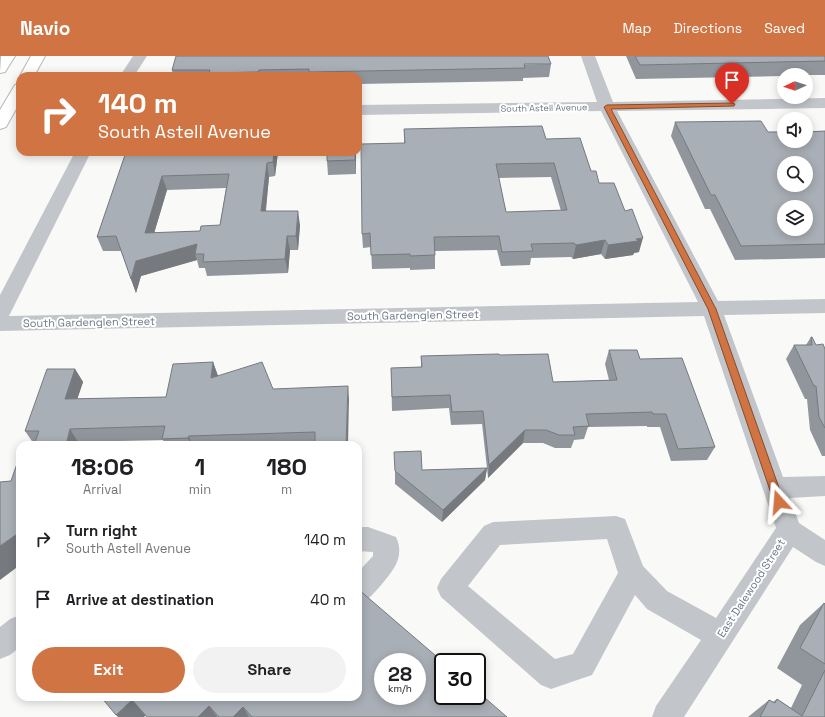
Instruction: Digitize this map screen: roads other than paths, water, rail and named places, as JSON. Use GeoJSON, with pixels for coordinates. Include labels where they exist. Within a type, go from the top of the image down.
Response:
{"type":"FeatureCollection","features":[{"type":"Feature","properties":{"kind":"highway"},"geometry":{"type":"LineString","coordinates":[[0,69],[8,56]]}},
{"type":"Feature","properties":{"kind":"highway"},"geometry":{"type":"LineString","coordinates":[[29,72],[38,56]]}},
{"type":"Feature","properties":{"kind":"highway"},"geometry":{"type":"LineString","coordinates":[[0,124],[16,95]]}},
{"type":"Feature","properties":{"kind":"street"},"geometry":{"type":"LineString","coordinates":[[130,72],[140,56]]}},
{"type":"Feature","properties":{"kind":"street","name":"East Dalewood Street"},"geometry":{"type":"LineString","coordinates":[[588,56],[607,107],[712,309],[789,530],[667,717]]}},
{"type":"Feature","properties":{"kind":"street","name":"South Astell Avenue"},"geometry":{"type":"LineString","coordinates":[[362,110],[607,107],[825,102]]}},
{"type":"Feature","properties":{"kind":"street"},"geometry":{"type":"LineString","coordinates":[[0,314],[81,156]]}},
{"type":"Feature","properties":{"kind":"street","name":"South Gardenglen Street"},"geometry":{"type":"LineString","coordinates":[[0,324],[825,306]]}},
{"type":"Feature","properties":{"kind":"street"},"geometry":{"type":"LineString","coordinates":[[774,488],[825,486]]}},
{"type":"Feature","properties":{"kind":"street"},"geometry":{"type":"LineString","coordinates":[[632,574],[582,665],[551,675],[450,588],[493,534],[616,527],[632,574],[657,600],[720,636]]}},
{"type":"Feature","properties":{"kind":"street"},"geometry":{"type":"LineString","coordinates":[[789,530],[825,554]]}},
{"type":"Feature","properties":{"kind":"street"},"geometry":{"type":"LineString","coordinates":[[362,539],[368,539],[387,545],[385,561],[362,587]]}},
{"type":"Feature","properties":{"kind":"street"},"geometry":{"type":"LineString","coordinates":[[0,645],[16,632]]}}]}
